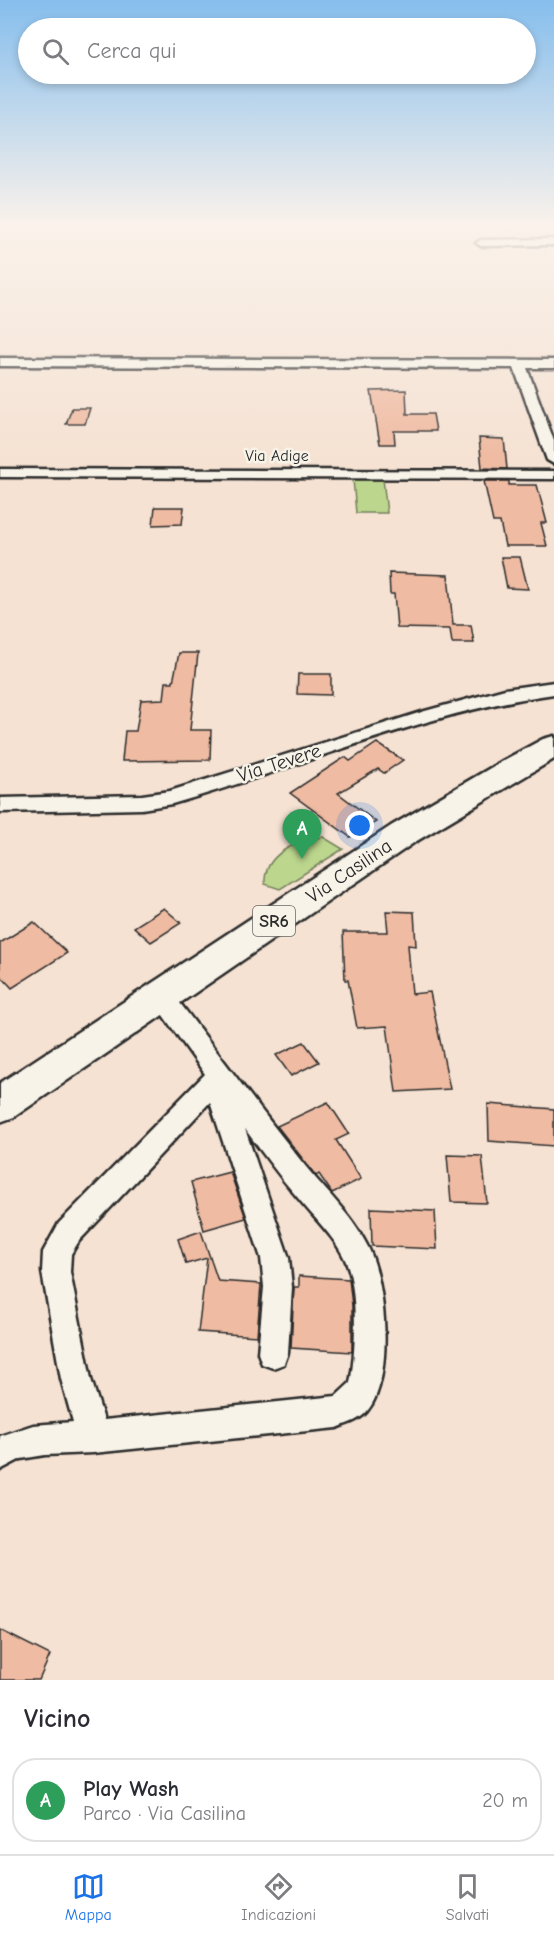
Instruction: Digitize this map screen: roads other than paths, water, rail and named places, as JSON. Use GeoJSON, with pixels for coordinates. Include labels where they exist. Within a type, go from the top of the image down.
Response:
{"type":"FeatureCollection","features":[{"type":"Feature","properties":{"kind":"main road","name":"Via Casilina"},"geometry":{"type":"LineString","coordinates":[[0,1105],[403,834],[554,746]]}},
{"type":"Feature","properties":{"kind":"street"},"geometry":{"type":"LineString","coordinates":[[0,362],[554,364]]}},
{"type":"Feature","properties":{"kind":"street"},"geometry":{"type":"LineString","coordinates":[[519,364],[554,460]]}},
{"type":"Feature","properties":{"kind":"street","name":"Via Adige"},"geometry":{"type":"LineString","coordinates":[[0,472],[554,475]]}},
{"type":"Feature","properties":{"kind":"street","name":"Via Tevere"},"geometry":{"type":"LineString","coordinates":[[0,805],[142,802],[164,799],[432,715],[505,696],[554,688]]}},
{"type":"Feature","properties":{"kind":"street"},"geometry":{"type":"LineString","coordinates":[[0,1454],[29,1440],[93,1437],[337,1412],[351,1406],[363,1393],[368,1376],[367,1289],[359,1260],[332,1217],[218,1078],[162,997]]}},
{"type":"Feature","properties":{"kind":"street"},"geometry":{"type":"LineString","coordinates":[[218,1078],[275,1258],[278,1287],[273,1353]]}},
{"type":"Feature","properties":{"kind":"street"},"geometry":{"type":"LineString","coordinates":[[93,1437],[76,1379],[56,1272],[57,1252],[69,1232],[218,1078]]}},
{"type":"Feature","properties":{"kind":"place","name":"Play Wash"},"geometry":{"type":"Point","coordinates":[302,859]}}]}
